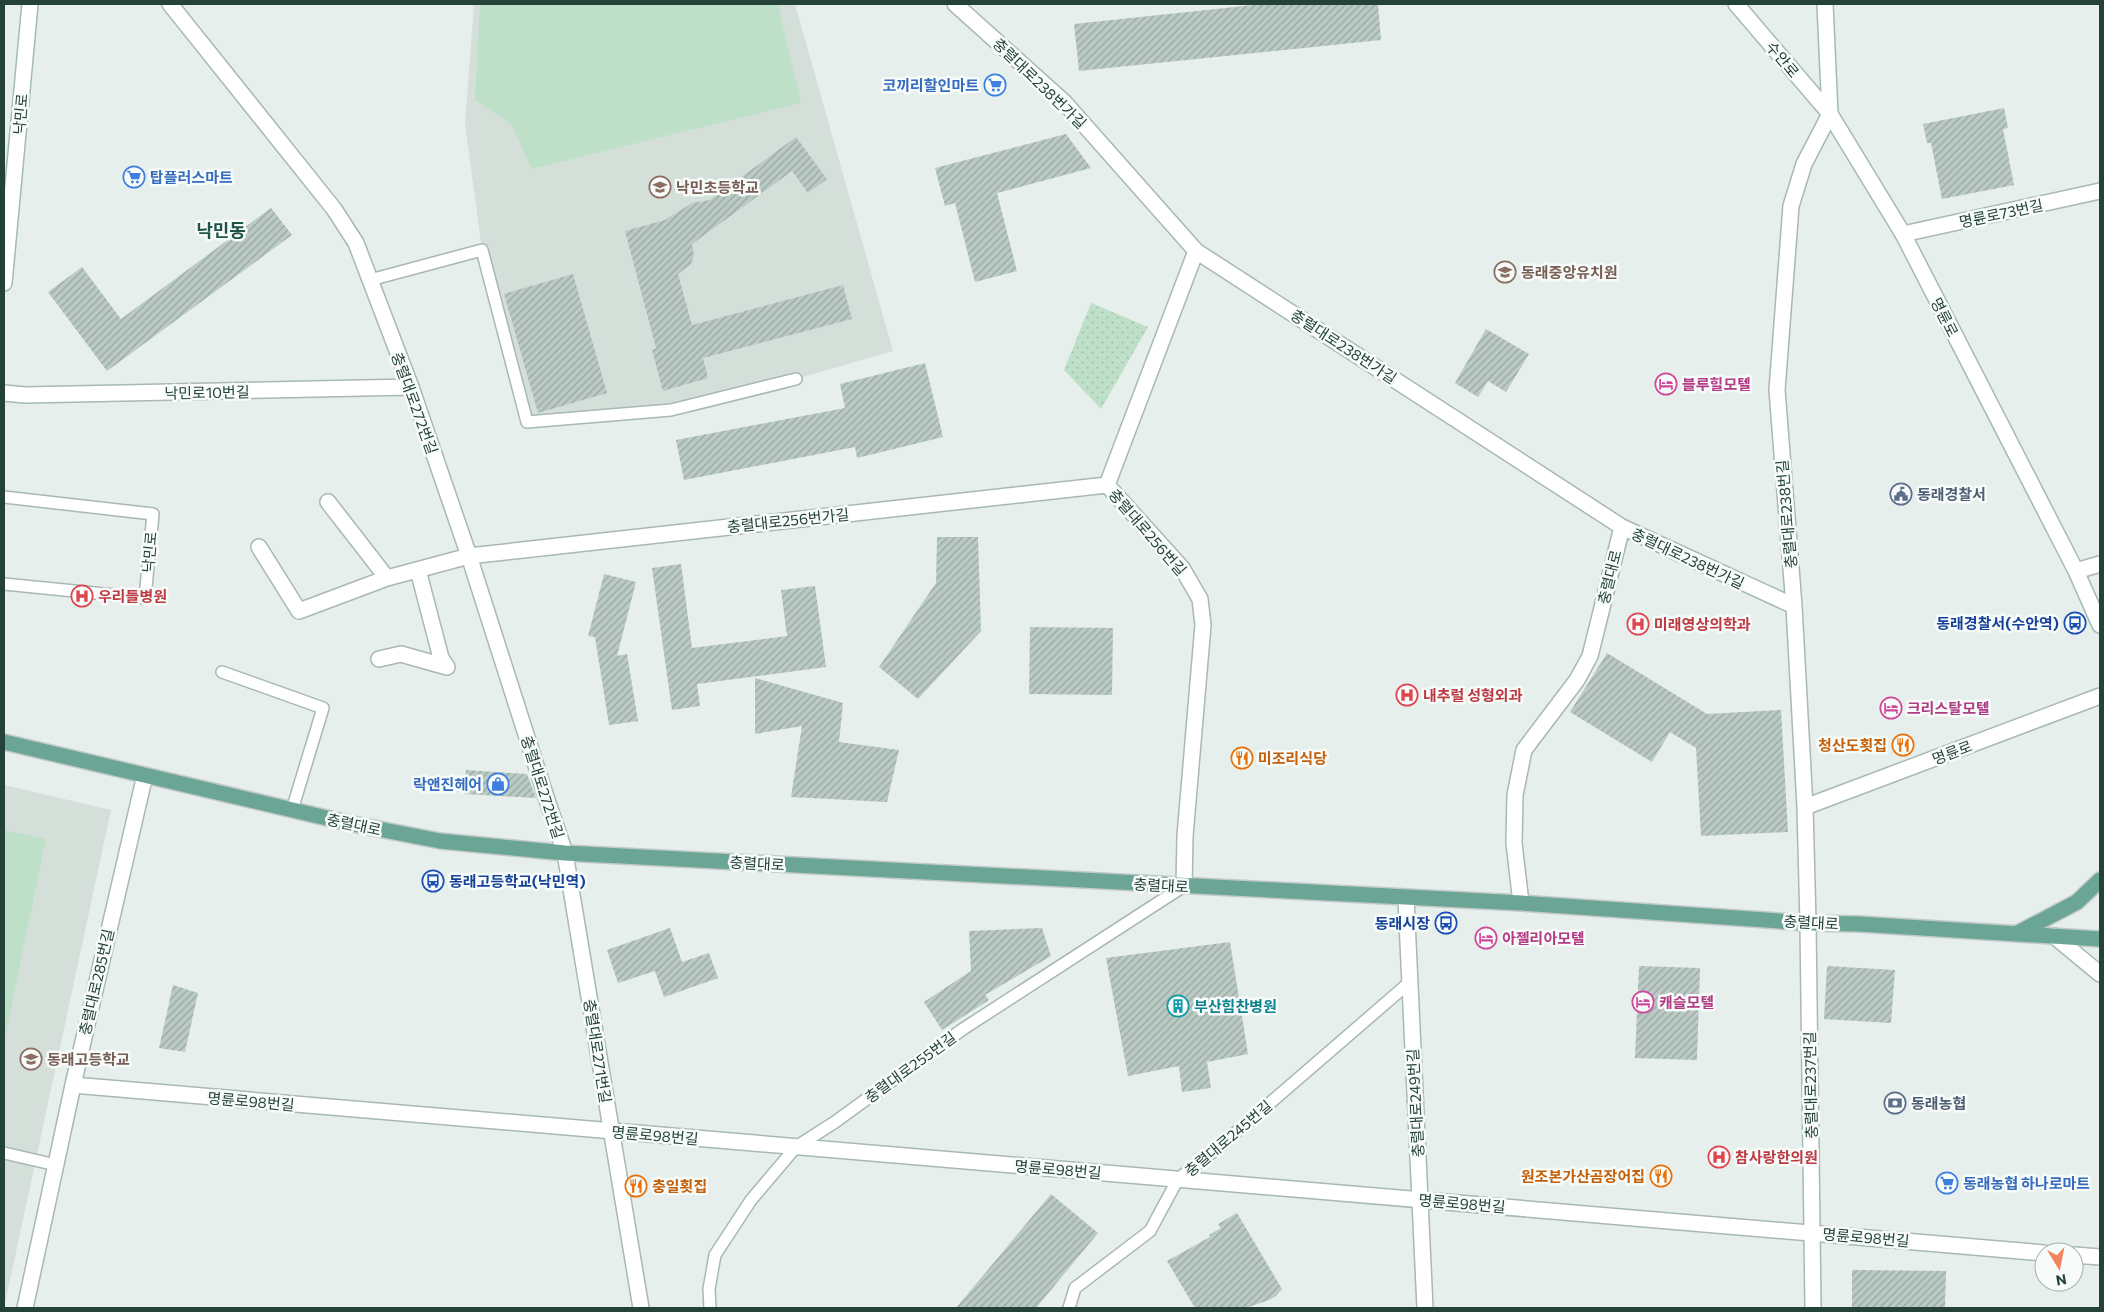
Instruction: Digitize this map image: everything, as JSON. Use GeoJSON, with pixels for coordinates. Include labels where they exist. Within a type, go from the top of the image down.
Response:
{"type":"FeatureCollection","features":[{"type":"Feature","properties":{"kind":"main road","name":"충렬대로"},"geometry":{"type":"LineString","coordinates":[[4,742],[348,823],[440,841],[566,853],[1521,904],[1808,923],[2100,939]]}},
{"type":"Feature","properties":{"kind":"main road"},"geometry":{"type":"LineString","coordinates":[[2017,934],[2077,902],[2100,880]]}},
{"type":"Feature","properties":{"kind":"street","name":"낙민로"},"geometry":{"type":"LineString","coordinates":[[4,283],[30,4]]}},
{"type":"Feature","properties":{"kind":"street","name":"충렬대로272번길"},"geometry":{"type":"LineString","coordinates":[[170,4],[334,209],[356,243],[410,388],[469,556],[547,800],[566,853]]}},
{"type":"Feature","properties":{"kind":"street","name":"충렬대로238번가길"},"geometry":{"type":"LineString","coordinates":[[956,4],[1064,102],[1196,250],[1622,528],[1794,606]]}},
{"type":"Feature","properties":{"kind":"street","name":"수안로"},"geometry":{"type":"LineString","coordinates":[[1736,4],[1830,114]]}},
{"type":"Feature","properties":{"kind":"street","name":"명륜로"},"geometry":{"type":"LineString","coordinates":[[1825,4],[1830,114],[1903,234],[2076,571],[2100,625]]}},
{"type":"Feature","properties":{"kind":"street","name":"충렬대로238번길"},"geometry":{"type":"LineString","coordinates":[[1808,923],[1805,808],[1794,606],[1777,390],[1791,206],[1804,164],[1830,114]]}},
{"type":"Feature","properties":{"kind":"street","name":"명륜로73번길"},"geometry":{"type":"LineString","coordinates":[[1903,234],[2100,191]]}},
{"type":"Feature","properties":{"kind":"street","name":"충렬대로256번길"},"geometry":{"type":"LineString","coordinates":[[1184,886],[1185,836],[1203,626],[1200,599],[1182,568],[1107,485],[1196,250]]}},
{"type":"Feature","properties":{"kind":"street","name":"낙민로10번길"},"geometry":{"type":"LineString","coordinates":[[4,393],[25,395],[410,388]]}},
{"type":"Feature","properties":{"kind":"street","name":"충렬대로256번가길"},"geometry":{"type":"LineString","coordinates":[[259,547],[299,610],[387,578],[469,556],[1107,485]]}},
{"type":"Feature","properties":{"kind":"street"},"geometry":{"type":"LineString","coordinates":[[328,502],[387,578]]}},
{"type":"Feature","properties":{"kind":"street","name":"충렬대로"},"geometry":{"type":"LineString","coordinates":[[1521,904],[1514,843],[1515,804],[1524,750],[1577,680],[1590,656],[1622,528]]}},
{"type":"Feature","properties":{"kind":"street"},"geometry":{"type":"LineString","coordinates":[[2076,571],[2100,564]]}},
{"type":"Feature","properties":{"kind":"street"},"geometry":{"type":"LineString","coordinates":[[379,659],[401,654],[446,667],[441,658],[418,570]]}},
{"type":"Feature","properties":{"kind":"street","name":"명륜로"},"geometry":{"type":"LineString","coordinates":[[1805,808],[2100,696]]}},
{"type":"Feature","properties":{"kind":"street","name":"충렬대로285번길"},"geometry":{"type":"LineString","coordinates":[[25,1308],[73,1086],[145,775]]}},
{"type":"Feature","properties":{"kind":"street","name":"충렬대로271번길"},"geometry":{"type":"LineString","coordinates":[[566,853],[641,1308]]}},
{"type":"Feature","properties":{"kind":"street","name":"충렬대로249번길"},"geometry":{"type":"LineString","coordinates":[[1406,899],[1424,1308]]}},
{"type":"Feature","properties":{"kind":"street","name":"충렬대로237번길"},"geometry":{"type":"LineString","coordinates":[[1808,923],[1813,1308]]}},
{"type":"Feature","properties":{"kind":"street"},"geometry":{"type":"LineString","coordinates":[[2054,936],[2100,974]]}},
{"type":"Feature","properties":{"kind":"street","name":"명륜로98번길"},"geometry":{"type":"LineString","coordinates":[[73,1086],[2034,1252]]}},
{"type":"Feature","properties":{"kind":"street"},"geometry":{"type":"LineString","coordinates":[[2084,1256],[2100,1257]]}},
{"type":"Feature","properties":{"kind":"lane"},"geometry":{"type":"LineString","coordinates":[[370,280],[482,250],[528,422],[671,410],[796,378]]}},
{"type":"Feature","properties":{"kind":"lane","name":"낙민로"},"geometry":{"type":"LineString","coordinates":[[4,497],[153,514],[146,598],[4,584]]}},
{"type":"Feature","properties":{"kind":"lane"},"geometry":{"type":"LineString","coordinates":[[222,672],[323,708],[292,810]]}},
{"type":"Feature","properties":{"kind":"lane","name":"충렬대로255번길"},"geometry":{"type":"LineString","coordinates":[[710,1308],[709,1289],[715,1255],[751,1200],[796,1147],[834,1122],[963,1029],[1184,886]]}},
{"type":"Feature","properties":{"kind":"lane","name":"충렬대로245번길"},"geometry":{"type":"LineString","coordinates":[[1069,1308],[1075,1288],[1150,1231],[1178,1179],[1225,1142],[1410,982]]}},
{"type":"Feature","properties":{"kind":"lane"},"geometry":{"type":"LineString","coordinates":[[4,1153],[56,1166]]}},
{"type":"Feature","properties":{"kind":"shaded area","name":"낙민초등학교"},"geometry":{"type":"Polygon","coordinates":[[[474,4],[795,4],[893,351],[796,379],[671,410],[527,422],[482,250],[465,124],[474,4]]]}},
{"type":"Feature","properties":{"kind":"shaded area","name":"동래고등학교"},"geometry":{"type":"Polygon","coordinates":[[[4,785],[111,810],[4,1308],[4,785]]]}},
{"type":"Feature","properties":{"kind":"green space"},"geometry":{"type":"Polygon","coordinates":[[[480,4],[778,4],[801,103],[532,169],[511,124],[475,100],[480,4]]]}},
{"type":"Feature","properties":{"kind":"green space"},"geometry":{"type":"Polygon","coordinates":[[[1091,303],[1148,327],[1101,409],[1064,370],[1091,303]]]}},
{"type":"Feature","properties":{"kind":"green space"},"geometry":{"type":"Polygon","coordinates":[[[4,830],[46,839],[4,1042],[4,830]]]}},
{"type":"Feature","properties":{"kind":"building"},"geometry":{"type":"Polygon","coordinates":[[[1263,4],[1378,4],[1381,40],[1079,71],[1074,24],[1263,4]]]}},
{"type":"Feature","properties":{"kind":"building"},"geometry":{"type":"Polygon","coordinates":[[[2004,108],[2008,128],[2003,129],[2014,185],[1942,199],[1931,143],[1927,143],[1923,124],[2004,108]]]}},
{"type":"Feature","properties":{"kind":"building"},"geometry":{"type":"Polygon","coordinates":[[[1066,134],[1091,168],[997,193],[1017,271],[975,282],[955,203],[945,206],[935,168],[1066,134]]]}},
{"type":"Feature","properties":{"kind":"building"},"geometry":{"type":"Polygon","coordinates":[[[796,137],[827,179],[808,193],[792,171],[692,244],[694,255],[691,264],[678,274],[692,325],[843,285],[852,319],[703,358],[708,378],[663,391],[652,350],[656,348],[625,231],[665,220],[692,203],[710,200],[796,137]]]}},
{"type":"Feature","properties":{"kind":"building"},"geometry":{"type":"Polygon","coordinates":[[[271,208],[292,235],[107,371],[48,292],[82,267],[121,319],[271,208]]]}},
{"type":"Feature","properties":{"kind":"building"},"geometry":{"type":"Polygon","coordinates":[[[573,274],[607,393],[538,413],[504,294],[573,274]]]}},
{"type":"Feature","properties":{"kind":"building"},"geometry":{"type":"Polygon","coordinates":[[[1486,329],[1529,354],[1506,392],[1488,381],[1478,397],[1455,383],[1486,329]]]}},
{"type":"Feature","properties":{"kind":"building"},"geometry":{"type":"Polygon","coordinates":[[[925,363],[943,437],[857,458],[855,447],[684,480],[676,440],[845,408],[840,384],[925,363]]]}},
{"type":"Feature","properties":{"kind":"building"},"geometry":{"type":"Polygon","coordinates":[[[937,537],[978,537],[981,631],[918,699],[879,667],[936,583],[937,537]]]}},
{"type":"Feature","properties":{"kind":"building"},"geometry":{"type":"Polygon","coordinates":[[[681,564],[692,648],[787,636],[781,590],[815,586],[826,667],[697,684],[700,706],[672,710],[652,568],[681,564]]]}},
{"type":"Feature","properties":{"kind":"building"},"geometry":{"type":"Polygon","coordinates":[[[604,574],[636,582],[617,656],[627,654],[638,721],[609,725],[595,637],[588,636],[604,574]]]}},
{"type":"Feature","properties":{"kind":"building"},"geometry":{"type":"Polygon","coordinates":[[[1030,627],[1113,628],[1112,695],[1029,694],[1030,627]]]}},
{"type":"Feature","properties":{"kind":"building"},"geometry":{"type":"Polygon","coordinates":[[[1607,653],[1707,714],[1781,710],[1788,832],[1701,836],[1696,748],[1670,732],[1652,762],[1570,712],[1607,653]]]}},
{"type":"Feature","properties":{"kind":"building"},"geometry":{"type":"Polygon","coordinates":[[[755,678],[843,703],[839,742],[899,750],[887,802],[791,797],[802,726],[755,734],[755,678]]]}},
{"type":"Feature","properties":{"kind":"building","name":"락앤진헤어"},"geometry":{"type":"Polygon","coordinates":[[[466,770],[527,774],[536,798],[464,794],[466,770]]]}},
{"type":"Feature","properties":{"kind":"building"},"geometry":{"type":"Polygon","coordinates":[[[670,928],[682,962],[709,953],[718,978],[664,997],[655,971],[618,983],[607,950],[670,928]]]}},
{"type":"Feature","properties":{"kind":"building"},"geometry":{"type":"Polygon","coordinates":[[[1042,928],[1051,956],[985,995],[989,1000],[942,1030],[924,1002],[971,971],[969,931],[1042,928]]]}},
{"type":"Feature","properties":{"kind":"building","name":"부산힘찬병원"},"geometry":{"type":"Polygon","coordinates":[[[1230,942],[1248,1054],[1207,1062],[1211,1088],[1182,1092],[1179,1066],[1128,1076],[1106,958],[1230,942]]]}},
{"type":"Feature","properties":{"kind":"building"},"geometry":{"type":"Polygon","coordinates":[[[1639,966],[1700,968],[1697,1060],[1635,1058],[1639,966]]]}},
{"type":"Feature","properties":{"kind":"building"},"geometry":{"type":"Polygon","coordinates":[[[1827,966],[1895,970],[1891,1023],[1824,1019],[1827,966]]]}},
{"type":"Feature","properties":{"kind":"building"},"geometry":{"type":"Polygon","coordinates":[[[173,985],[198,993],[185,1052],[159,1048],[173,985]]]}},
{"type":"Feature","properties":{"kind":"building"},"geometry":{"type":"Polygon","coordinates":[[[1051,1194],[1098,1233],[1036,1308],[956,1308],[1051,1194]]]}},
{"type":"Feature","properties":{"kind":"building"},"geometry":{"type":"Polygon","coordinates":[[[1237,1213],[1282,1289],[1269,1300],[1246,1308],[1195,1308],[1167,1261],[1210,1237],[1209,1235],[1221,1228],[1218,1224],[1237,1213]]]}},
{"type":"Feature","properties":{"kind":"building"},"geometry":{"type":"Polygon","coordinates":[[[1852,1270],[1946,1271],[1945,1308],[1852,1308],[1852,1270]]]}},
{"type":"Feature","properties":{"kind":"place","name":"코끼리할인마트"},"geometry":{"type":"Point","coordinates":[995,85]}},
{"type":"Feature","properties":{"kind":"place","name":"탑플러스마트"},"geometry":{"type":"Point","coordinates":[134,177]}},
{"type":"Feature","properties":{"kind":"place","name":"낙민초등학교"},"geometry":{"type":"Point","coordinates":[660,187]}},
{"type":"Feature","properties":{"kind":"place","name":"동래중앙유치원"},"geometry":{"type":"Point","coordinates":[1505,272]}},
{"type":"Feature","properties":{"kind":"place","name":"블루힐모텔"},"geometry":{"type":"Point","coordinates":[1666,384]}},
{"type":"Feature","properties":{"kind":"place","name":"동래경찰서"},"geometry":{"type":"Point","coordinates":[1901,494]}},
{"type":"Feature","properties":{"kind":"place","name":"우리들병원"},"geometry":{"type":"Point","coordinates":[82,596]}},
{"type":"Feature","properties":{"kind":"place","name":"동래경찰서(수안역)"},"geometry":{"type":"Point","coordinates":[2075,623]}},
{"type":"Feature","properties":{"kind":"place","name":"미래영상의학과"},"geometry":{"type":"Point","coordinates":[1638,624]}},
{"type":"Feature","properties":{"kind":"place","name":"내추럴 성형외과"},"geometry":{"type":"Point","coordinates":[1407,695]}},
{"type":"Feature","properties":{"kind":"place","name":"크리스탈모텔"},"geometry":{"type":"Point","coordinates":[1891,708]}},
{"type":"Feature","properties":{"kind":"place","name":"청산도횟집"},"geometry":{"type":"Point","coordinates":[1903,745]}},
{"type":"Feature","properties":{"kind":"place","name":"미조리식당"},"geometry":{"type":"Point","coordinates":[1242,758]}},
{"type":"Feature","properties":{"kind":"place","name":"락앤진헤어"},"geometry":{"type":"Point","coordinates":[498,784]}},
{"type":"Feature","properties":{"kind":"place","name":"동래고등학교(낙민역)"},"geometry":{"type":"Point","coordinates":[433,881]}},
{"type":"Feature","properties":{"kind":"place","name":"동래시장"},"geometry":{"type":"Point","coordinates":[1446,923]}},
{"type":"Feature","properties":{"kind":"place","name":"아젤리아모텔"},"geometry":{"type":"Point","coordinates":[1486,938]}},
{"type":"Feature","properties":{"kind":"place","name":"캐슬모텔"},"geometry":{"type":"Point","coordinates":[1643,1002]}},
{"type":"Feature","properties":{"kind":"place","name":"부산힘찬병원"},"geometry":{"type":"Point","coordinates":[1178,1006]}},
{"type":"Feature","properties":{"kind":"place","name":"동래고등학교"},"geometry":{"type":"Point","coordinates":[31,1059]}},
{"type":"Feature","properties":{"kind":"place","name":"동래농협"},"geometry":{"type":"Point","coordinates":[1895,1103]}},
{"type":"Feature","properties":{"kind":"place","name":"참사랑한의원"},"geometry":{"type":"Point","coordinates":[1719,1157]}},
{"type":"Feature","properties":{"kind":"place","name":"원조본가산곰장어집"},"geometry":{"type":"Point","coordinates":[1661,1176]}},
{"type":"Feature","properties":{"kind":"place","name":"동래농협 하나로마트"},"geometry":{"type":"Point","coordinates":[1947,1183]}},
{"type":"Feature","properties":{"kind":"place","name":"충일횟집"},"geometry":{"type":"Point","coordinates":[636,1186]}},
{"type":"Feature","properties":{"kind":"district","name":"낙민동"},"geometry":{"type":"Point","coordinates":[221,230]}}]}
